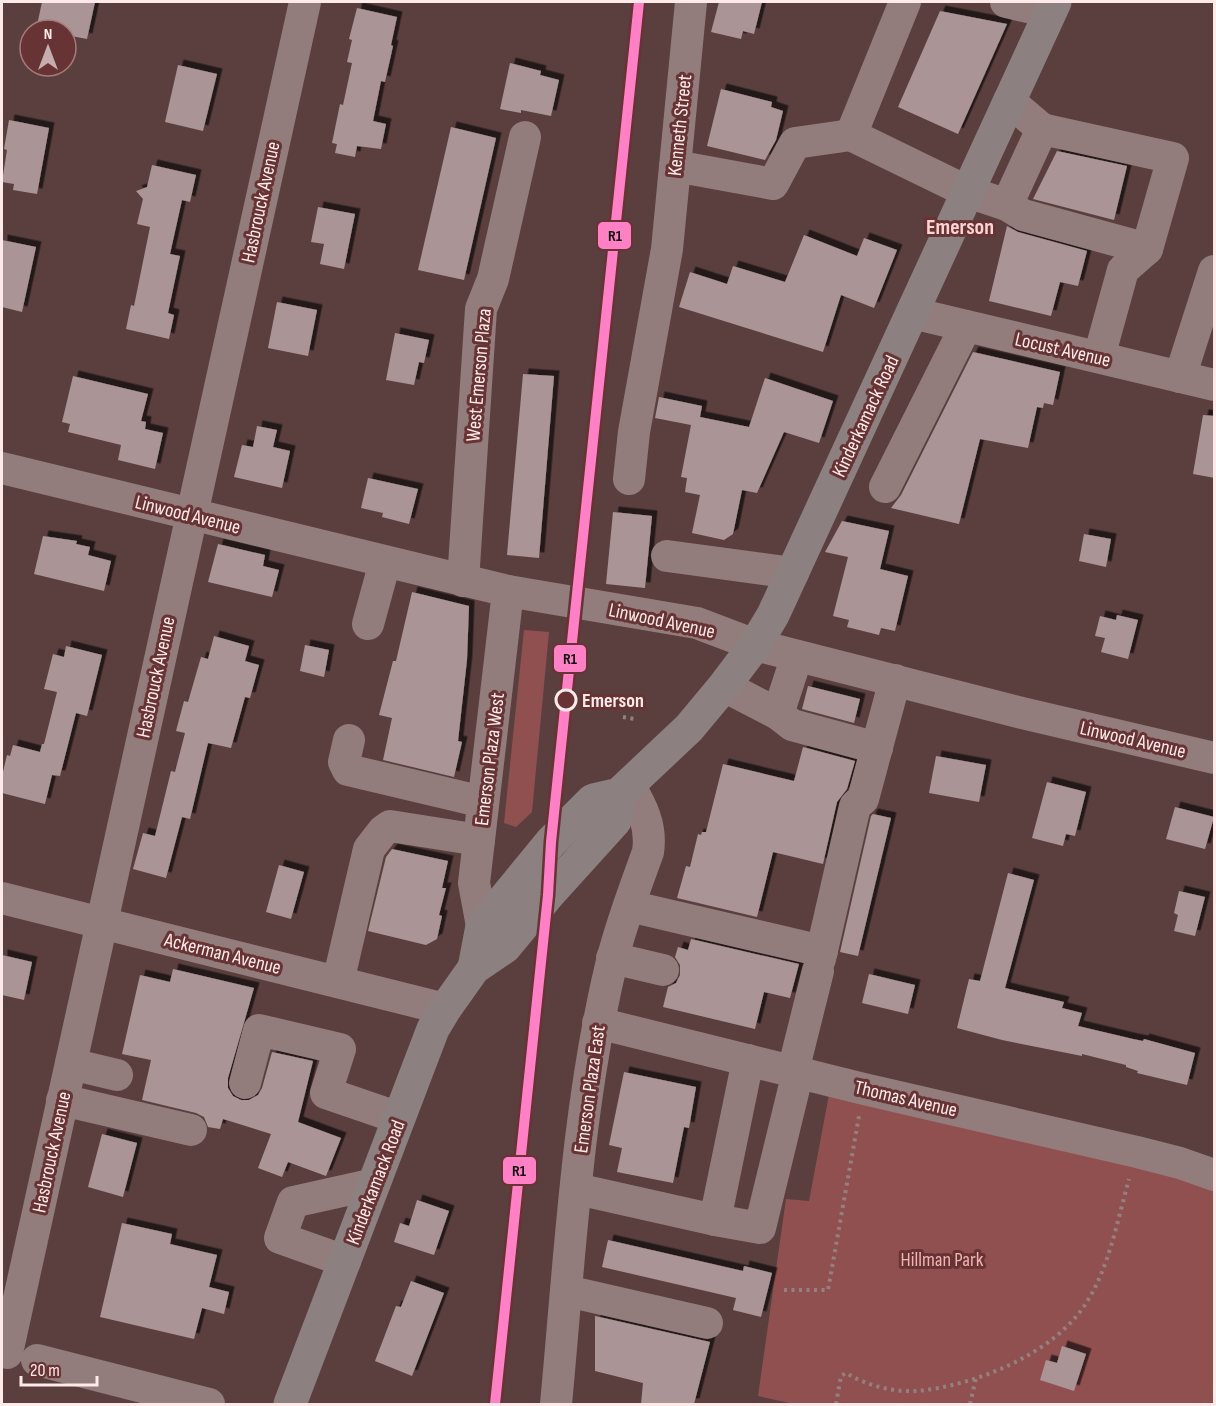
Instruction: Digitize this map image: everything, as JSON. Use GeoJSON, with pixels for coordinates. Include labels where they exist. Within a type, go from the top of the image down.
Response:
{"type":"FeatureCollection","features":[{"type":"Feature","properties":{"kind":"main road","name":"Kinderkamack Road"},"geometry":{"type":"LineString","coordinates":[[474,968],[483,926],[551,842],[593,800],[624,790],[689,728],[755,645],[773,615],[793,573],[1052,7]]}},
{"type":"Feature","properties":{"kind":"main road","name":"Kinderkamack Road"},"geometry":{"type":"LineString","coordinates":[[290,1404],[433,1029],[474,968],[505,948],[548,895],[615,821],[624,790]]}},
{"type":"Feature","properties":{"kind":"street","name":"Hasbrouck Avenue"},"geometry":{"type":"LineString","coordinates":[[7,1353],[305,2]]}},
{"type":"Feature","properties":{"kind":"street","name":"Kenneth Street"},"geometry":{"type":"LineString","coordinates":[[629,479],[634,432],[667,249],[692,2]]}},
{"type":"Feature","properties":{"kind":"street"},"geometry":{"type":"LineString","coordinates":[[851,135],[905,2]]}},
{"type":"Feature","properties":{"kind":"street"},"geometry":{"type":"LineString","coordinates":[[1006,2],[1052,7]]}},
{"type":"Feature","properties":{"kind":"street"},"geometry":{"type":"LineString","coordinates":[[1009,101],[1042,129],[1173,158],[1147,249],[1123,270],[1099,357]]}},
{"type":"Feature","properties":{"kind":"street"},"geometry":{"type":"LineString","coordinates":[[1007,205],[1042,129]]}},
{"type":"Feature","properties":{"kind":"street"},"geometry":{"type":"LineString","coordinates":[[675,166],[773,184],[795,142],[851,135],[968,192],[1007,205],[1023,215],[1147,249]]}},
{"type":"Feature","properties":{"kind":"street","name":"West Emerson Plaza"},"geometry":{"type":"LineString","coordinates":[[463,581],[481,309],[493,279],[525,137]]}},
{"type":"Feature","properties":{"kind":"street"},"geometry":{"type":"LineString","coordinates":[[1180,377],[1215,271]]}},
{"type":"Feature","properties":{"kind":"street","name":"Locust Avenue"},"geometry":{"type":"LineString","coordinates":[[912,313],[1215,385]]}},
{"type":"Feature","properties":{"kind":"street"},"geometry":{"type":"LineString","coordinates":[[885,488],[966,326]]}},
{"type":"Feature","properties":{"kind":"street","name":"Linwood Avenue"},"geometry":{"type":"LineString","coordinates":[[2,468],[463,581],[508,591],[697,623],[755,645],[797,656],[1215,758]]}},
{"type":"Feature","properties":{"kind":"street"},"geometry":{"type":"LineString","coordinates":[[667,556],[793,573]]}},
{"type":"Feature","properties":{"kind":"street"},"geometry":{"type":"LineString","coordinates":[[368,624],[385,562]]}},
{"type":"Feature","properties":{"kind":"street","name":"Emerson Plaza West"},"geometry":{"type":"LineString","coordinates":[[483,926],[474,883],[508,591]]}},
{"type":"Feature","properties":{"kind":"street"},"geometry":{"type":"LineString","coordinates":[[778,714],[797,656]]}},
{"type":"Feature","properties":{"kind":"street"},"geometry":{"type":"LineString","coordinates":[[577,1189],[760,1228],[855,806],[863,799],[895,680]]}},
{"type":"Feature","properties":{"kind":"street"},"geometry":{"type":"LineString","coordinates":[[724,686],[778,714],[792,724],[877,748]]}},
{"type":"Feature","properties":{"kind":"street"},"geometry":{"type":"LineString","coordinates":[[349,740],[344,762],[348,770],[483,802]]}},
{"type":"Feature","properties":{"kind":"street","name":"Emerson Plaza East"},"geometry":{"type":"LineString","coordinates":[[556,1404],[583,1119],[598,1023],[612,958],[650,840],[643,808],[624,790]]}},
{"type":"Feature","properties":{"kind":"street"},"geometry":{"type":"LineString","coordinates":[[338,982],[369,849],[383,831],[390,826],[479,840]]}},
{"type":"Feature","properties":{"kind":"street","name":"Ackerman Avenue"},"geometry":{"type":"LineString","coordinates":[[2,898],[445,1009]]}},
{"type":"Feature","properties":{"kind":"street"},"geometry":{"type":"LineString","coordinates":[[629,906],[820,960]]}},
{"type":"Feature","properties":{"kind":"street"},"geometry":{"type":"LineString","coordinates":[[612,958],[663,970]]}},
{"type":"Feature","properties":{"kind":"street","name":"Thomas Avenue"},"geometry":{"type":"LineString","coordinates":[[598,1023],[864,1089],[1137,1152],[1215,1175]]}},
{"type":"Feature","properties":{"kind":"street"},"geometry":{"type":"LineString","coordinates":[[245,1083],[259,1030],[340,1049],[326,1093],[399,1118]]}},
{"type":"Feature","properties":{"kind":"street"},"geometry":{"type":"LineString","coordinates":[[715,1220],[748,1060]]}},
{"type":"Feature","properties":{"kind":"street"},"geometry":{"type":"LineString","coordinates":[[71,1064],[117,1075]]}},
{"type":"Feature","properties":{"kind":"street"},"geometry":{"type":"LineString","coordinates":[[62,1100],[191,1130]]}},
{"type":"Feature","properties":{"kind":"street"},"geometry":{"type":"LineString","coordinates":[[345,1261],[280,1238],[293,1202],[374,1184]]}},
{"type":"Feature","properties":{"kind":"street"},"geometry":{"type":"LineString","coordinates":[[567,1291],[707,1323]]}},
{"type":"Feature","properties":{"kind":"street"},"geometry":{"type":"LineString","coordinates":[[37,1360],[209,1404]]}},
{"type":"Feature","properties":{"kind":"path"},"geometry":{"type":"LineString","coordinates":[[623,717],[635,719]]}},
{"type":"Feature","properties":{"kind":"path"},"geometry":{"type":"LineString","coordinates":[[784,1290],[828,1290],[864,1089]]}},
{"type":"Feature","properties":{"kind":"path"},"geometry":{"type":"LineString","coordinates":[[836,1404],[841,1376],[846,1373],[878,1387],[915,1391],[941,1387],[976,1378],[1011,1364],[1040,1347],[1070,1322],[1087,1302],[1105,1262],[1137,1152]]}},
{"type":"Feature","properties":{"kind":"path"},"geometry":{"type":"LineString","coordinates":[[970,1404],[976,1378]]}},
{"type":"Feature","properties":{"kind":"green space"},"geometry":{"type":"Polygon","coordinates":[[[524,630],[549,632],[532,812],[516,827],[504,823],[524,630]]]}},
{"type":"Feature","properties":{"kind":"green space","name":"Hillman Park"},"geometry":{"type":"Polygon","coordinates":[[[831,1084],[1214,1177],[1214,1404],[794,1404],[758,1396],[786,1199],[809,1201],[831,1084]]]}},
{"type":"Feature","properties":{"kind":"building"},"geometry":{"type":"Polygon","coordinates":[[[42,2],[95,2],[87,39],[78,37],[78,18],[39,18],[42,2]]]}},
{"type":"Feature","properties":{"kind":"building"},"geometry":{"type":"Polygon","coordinates":[[[719,2],[762,2],[754,34],[743,31],[741,39],[711,32],[719,2]]]}},
{"type":"Feature","properties":{"kind":"building"},"geometry":{"type":"Polygon","coordinates":[[[357,8],[397,17],[385,82],[381,81],[373,121],[386,124],[381,149],[357,146],[355,157],[335,153],[337,144],[332,143],[352,63],[347,62],[352,40],[349,39],[357,8]]]}},
{"type":"Feature","properties":{"kind":"building"},"geometry":{"type":"Polygon","coordinates":[[[940,11],[1007,24],[958,134],[898,107],[940,11]]]}},
{"type":"Feature","properties":{"kind":"building"},"geometry":{"type":"Polygon","coordinates":[[[510,63],[541,71],[540,75],[559,80],[551,116],[521,110],[521,113],[500,109],[510,63]]]}},
{"type":"Feature","properties":{"kind":"building"},"geometry":{"type":"Polygon","coordinates":[[[178,65],[217,74],[203,131],[165,122],[178,65]]]}},
{"type":"Feature","properties":{"kind":"building"},"geometry":{"type":"Polygon","coordinates":[[[721,89],[772,102],[771,107],[783,111],[776,140],[765,160],[707,146],[721,89]]]}},
{"type":"Feature","properties":{"kind":"building"},"geometry":{"type":"Polygon","coordinates":[[[9,120],[49,128],[37,194],[13,190],[14,184],[2,182],[9,120]]]}},
{"type":"Feature","properties":{"kind":"building"},"geometry":{"type":"Polygon","coordinates":[[[451,127],[496,138],[464,280],[418,270],[451,127]]]}},
{"type":"Feature","properties":{"kind":"building"},"geometry":{"type":"Polygon","coordinates":[[[1057,151],[1127,166],[1114,220],[1033,199],[1057,151]]]}},
{"type":"Feature","properties":{"kind":"building"},"geometry":{"type":"Polygon","coordinates":[[[152,165],[196,175],[190,202],[182,200],[170,254],[180,256],[168,313],[174,315],[169,339],[126,329],[131,305],[134,306],[150,227],[137,224],[143,199],[136,191],[147,187],[152,165]]]}},
{"type":"Feature","properties":{"kind":"building"},"geometry":{"type":"Polygon","coordinates":[[[318,207],[355,214],[344,269],[320,264],[324,244],[311,242],[318,207]]]}},
{"type":"Feature","properties":{"kind":"building"},"geometry":{"type":"Polygon","coordinates":[[[1007,226],[1018,232],[1087,251],[1078,286],[1060,282],[1051,316],[989,301],[1007,226]]]}},
{"type":"Feature","properties":{"kind":"building"},"geometry":{"type":"Polygon","coordinates":[[[804,235],[857,256],[864,238],[897,250],[874,308],[841,295],[823,352],[679,307],[690,272],[727,284],[733,266],[785,282],[804,235]]]}},
{"type":"Feature","properties":{"kind":"building"},"geometry":{"type":"Polygon","coordinates":[[[2,240],[36,247],[22,312],[2,307],[2,240]]]}},
{"type":"Feature","properties":{"kind":"building"},"geometry":{"type":"Polygon","coordinates":[[[277,302],[317,310],[308,356],[268,348],[277,302]]]}},
{"type":"Feature","properties":{"kind":"building"},"geometry":{"type":"Polygon","coordinates":[[[395,333],[429,340],[424,363],[419,362],[414,385],[386,380],[395,333]]]}},
{"type":"Feature","properties":{"kind":"building"},"geometry":{"type":"Polygon","coordinates":[[[973,352],[1060,372],[1053,405],[1044,403],[1043,408],[1037,407],[1028,448],[980,439],[959,524],[891,508],[901,495],[973,352]]]}},
{"type":"Feature","properties":{"kind":"building"},"geometry":{"type":"Polygon","coordinates":[[[523,374],[554,376],[539,558],[507,555],[523,374]]]}},
{"type":"Feature","properties":{"kind":"building"},"geometry":{"type":"Polygon","coordinates":[[[73,376],[148,394],[141,421],[146,422],[145,429],[163,433],[155,469],[118,460],[121,445],[68,432],[70,424],[62,422],[73,376]]]}},
{"type":"Feature","properties":{"kind":"building"},"geometry":{"type":"Polygon","coordinates":[[[765,378],[833,401],[819,443],[784,432],[757,493],[742,490],[733,534],[724,540],[692,533],[700,495],[685,492],[687,478],[681,477],[691,425],[655,418],[659,397],[702,406],[700,417],[749,427],[765,378]]]}},
{"type":"Feature","properties":{"kind":"building"},"geometry":{"type":"Polygon","coordinates":[[[1203,415],[1215,416],[1215,478],[1193,474],[1203,415]]]}},
{"type":"Feature","properties":{"kind":"building"},"geometry":{"type":"Polygon","coordinates":[[[257,426],[277,430],[273,447],[290,451],[282,488],[234,477],[242,445],[253,447],[257,426]]]}},
{"type":"Feature","properties":{"kind":"building"},"geometry":{"type":"Polygon","coordinates":[[[368,478],[418,489],[409,524],[382,517],[383,513],[361,508],[368,478]]]}},
{"type":"Feature","properties":{"kind":"building"},"geometry":{"type":"Polygon","coordinates":[[[613,512],[652,516],[645,588],[606,584],[613,512]]]}},
{"type":"Feature","properties":{"kind":"building"},"geometry":{"type":"Polygon","coordinates":[[[842,521],[889,531],[880,569],[908,576],[895,631],[881,628],[879,635],[847,627],[849,620],[833,616],[848,557],[825,552],[842,521]]]}},
{"type":"Feature","properties":{"kind":"building"},"geometry":{"type":"Polygon","coordinates":[[[1084,534],[1111,539],[1106,567],[1079,561],[1084,534]]]}},
{"type":"Feature","properties":{"kind":"building"},"geometry":{"type":"Polygon","coordinates":[[[43,536],[77,541],[76,544],[90,547],[88,555],[111,561],[104,591],[34,574],[43,536]]]}},
{"type":"Feature","properties":{"kind":"building"},"geometry":{"type":"Polygon","coordinates":[[[218,544],[265,555],[263,566],[279,570],[272,597],[208,582],[218,544]]]}},
{"type":"Feature","properties":{"kind":"building"},"geometry":{"type":"Polygon","coordinates":[[[412,592],[469,606],[467,660],[458,741],[462,742],[454,777],[383,760],[392,718],[379,715],[393,661],[396,661],[412,592]]]}},
{"type":"Feature","properties":{"kind":"building"},"geometry":{"type":"Polygon","coordinates":[[[1117,615],[1138,620],[1128,659],[1101,652],[1105,638],[1095,636],[1100,616],[1116,620],[1117,615]]]}},
{"type":"Feature","properties":{"kind":"building"},"geometry":{"type":"Polygon","coordinates":[[[214,636],[249,646],[245,661],[259,665],[250,698],[245,697],[231,748],[208,743],[190,819],[182,817],[166,878],[133,869],[143,833],[155,836],[171,771],[175,772],[185,733],[176,731],[184,701],[188,702],[201,657],[208,659],[214,636]]]}},
{"type":"Feature","properties":{"kind":"building"},"geometry":{"type":"Polygon","coordinates":[[[305,645],[329,650],[324,677],[300,671],[305,645]]]}},
{"type":"Feature","properties":{"kind":"building"},"geometry":{"type":"Polygon","coordinates":[[[66,646],[102,655],[87,716],[76,713],[60,776],[52,775],[45,804],[2,793],[2,776],[7,755],[10,756],[13,745],[40,752],[44,744],[57,692],[44,689],[53,654],[64,657],[66,646]]]}},
{"type":"Feature","properties":{"kind":"building"},"geometry":{"type":"Polygon","coordinates":[[[808,686],[860,699],[854,723],[802,709],[808,686]]]}},
{"type":"Feature","properties":{"kind":"building"},"geometry":{"type":"Polygon","coordinates":[[[803,747],[855,761],[847,789],[837,802],[823,864],[773,852],[757,917],[677,898],[686,866],[690,867],[698,834],[706,832],[723,764],[794,781],[803,747]]]}},
{"type":"Feature","properties":{"kind":"building"},"geometry":{"type":"Polygon","coordinates":[[[936,756],[986,765],[979,802],[929,793],[936,756]]]}},
{"type":"Feature","properties":{"kind":"building"},"geometry":{"type":"Polygon","coordinates":[[[1047,782],[1086,792],[1075,836],[1066,834],[1063,846],[1032,838],[1047,782]]]}},
{"type":"Feature","properties":{"kind":"building"},"geometry":{"type":"Polygon","coordinates":[[[1175,807],[1214,817],[1205,849],[1166,839],[1175,807]]]}},
{"type":"Feature","properties":{"kind":"building"},"geometry":{"type":"Polygon","coordinates":[[[873,814],[891,818],[858,956],[840,952],[873,814]]]}},
{"type":"Feature","properties":{"kind":"building"},"geometry":{"type":"Polygon","coordinates":[[[392,849],[448,861],[442,888],[446,888],[439,915],[442,916],[437,939],[426,945],[368,931],[386,857],[392,849]]]}},
{"type":"Feature","properties":{"kind":"building"},"geometry":{"type":"Polygon","coordinates":[[[279,865],[304,872],[291,919],[266,912],[279,865]]]}},
{"type":"Feature","properties":{"kind":"building"},"geometry":{"type":"Polygon","coordinates":[[[1008,873],[1034,880],[1005,988],[1064,1002],[1062,1008],[1082,1013],[1078,1026],[1143,1041],[1144,1039],[1195,1053],[1187,1085],[1137,1073],[1138,1071],[1126,1065],[1082,1054],[1082,1056],[1002,1040],[957,1028],[969,979],[980,981],[1008,873]]]}},
{"type":"Feature","properties":{"kind":"building"},"geometry":{"type":"Polygon","coordinates":[[[1179,891],[1205,897],[1195,936],[1174,931],[1178,915],[1174,913],[1179,891]]]}},
{"type":"Feature","properties":{"kind":"building"},"geometry":{"type":"Polygon","coordinates":[[[691,939],[799,964],[790,998],[764,992],[755,1029],[663,1007],[668,987],[676,983],[680,975],[680,965],[675,957],[678,947],[688,950],[691,939]]]}},
{"type":"Feature","properties":{"kind":"building"},"geometry":{"type":"Polygon","coordinates":[[[2,955],[32,962],[24,1000],[2,995],[2,955]]]}},
{"type":"Feature","properties":{"kind":"building"},"geometry":{"type":"Polygon","coordinates":[[[173,969],[254,988],[228,1078],[228,1088],[233,1096],[241,1100],[249,1100],[258,1095],[272,1052],[313,1061],[298,1122],[341,1138],[326,1176],[288,1162],[282,1177],[258,1168],[271,1134],[223,1119],[220,1129],[208,1127],[204,1117],[196,1113],[142,1100],[151,1060],[122,1054],[140,975],[170,982],[173,969]]]}},
{"type":"Feature","properties":{"kind":"building"},"geometry":{"type":"Polygon","coordinates":[[[869,974],[915,985],[908,1014],[862,1003],[869,974]]]}},
{"type":"Feature","properties":{"kind":"building"},"geometry":{"type":"Polygon","coordinates":[[[624,1072],[696,1087],[689,1128],[684,1127],[673,1183],[617,1172],[622,1148],[609,1145],[624,1072]]]}},
{"type":"Feature","properties":{"kind":"building"},"geometry":{"type":"Polygon","coordinates":[[[102,1134],[137,1143],[123,1197],[88,1187],[102,1134]]]}},
{"type":"Feature","properties":{"kind":"building"},"geometry":{"type":"Polygon","coordinates":[[[417,1200],[449,1211],[434,1255],[394,1242],[400,1223],[409,1226],[417,1200]]]}},
{"type":"Feature","properties":{"kind":"building"},"geometry":{"type":"Polygon","coordinates":[[[122,1223],[172,1234],[170,1244],[217,1255],[209,1287],[229,1292],[224,1314],[202,1308],[194,1339],[100,1317],[122,1223]]]}},
{"type":"Feature","properties":{"kind":"building"},"geometry":{"type":"Polygon","coordinates":[[[608,1240],[743,1271],[744,1266],[772,1273],[761,1317],[733,1310],[736,1298],[602,1267],[608,1240]]]}},
{"type":"Feature","properties":{"kind":"building"},"geometry":{"type":"Polygon","coordinates":[[[411,1281],[444,1293],[412,1376],[375,1361],[396,1306],[401,1307],[411,1281]]]}},
{"type":"Feature","properties":{"kind":"building"},"geometry":{"type":"Polygon","coordinates":[[[595,1316],[710,1342],[694,1404],[641,1404],[643,1383],[595,1371],[595,1316]]]}},
{"type":"Feature","properties":{"kind":"building"},"geometry":{"type":"Polygon","coordinates":[[[1062,1346],[1086,1354],[1074,1391],[1040,1380],[1046,1360],[1057,1363],[1062,1346]]]}},
{"type":"Feature","properties":{"kind":"transit line","name":"R1"},"geometry":{"type":"LineString","coordinates":[[495,1404],[639,2]]}},
{"type":"Feature","properties":{"kind":"place","name":"Emerson"},"geometry":{"type":"Point","coordinates":[566,700]}},
{"type":"Feature","properties":{"kind":"district","name":"Emerson"},"geometry":{"type":"Point","coordinates":[960,226]}}]}
